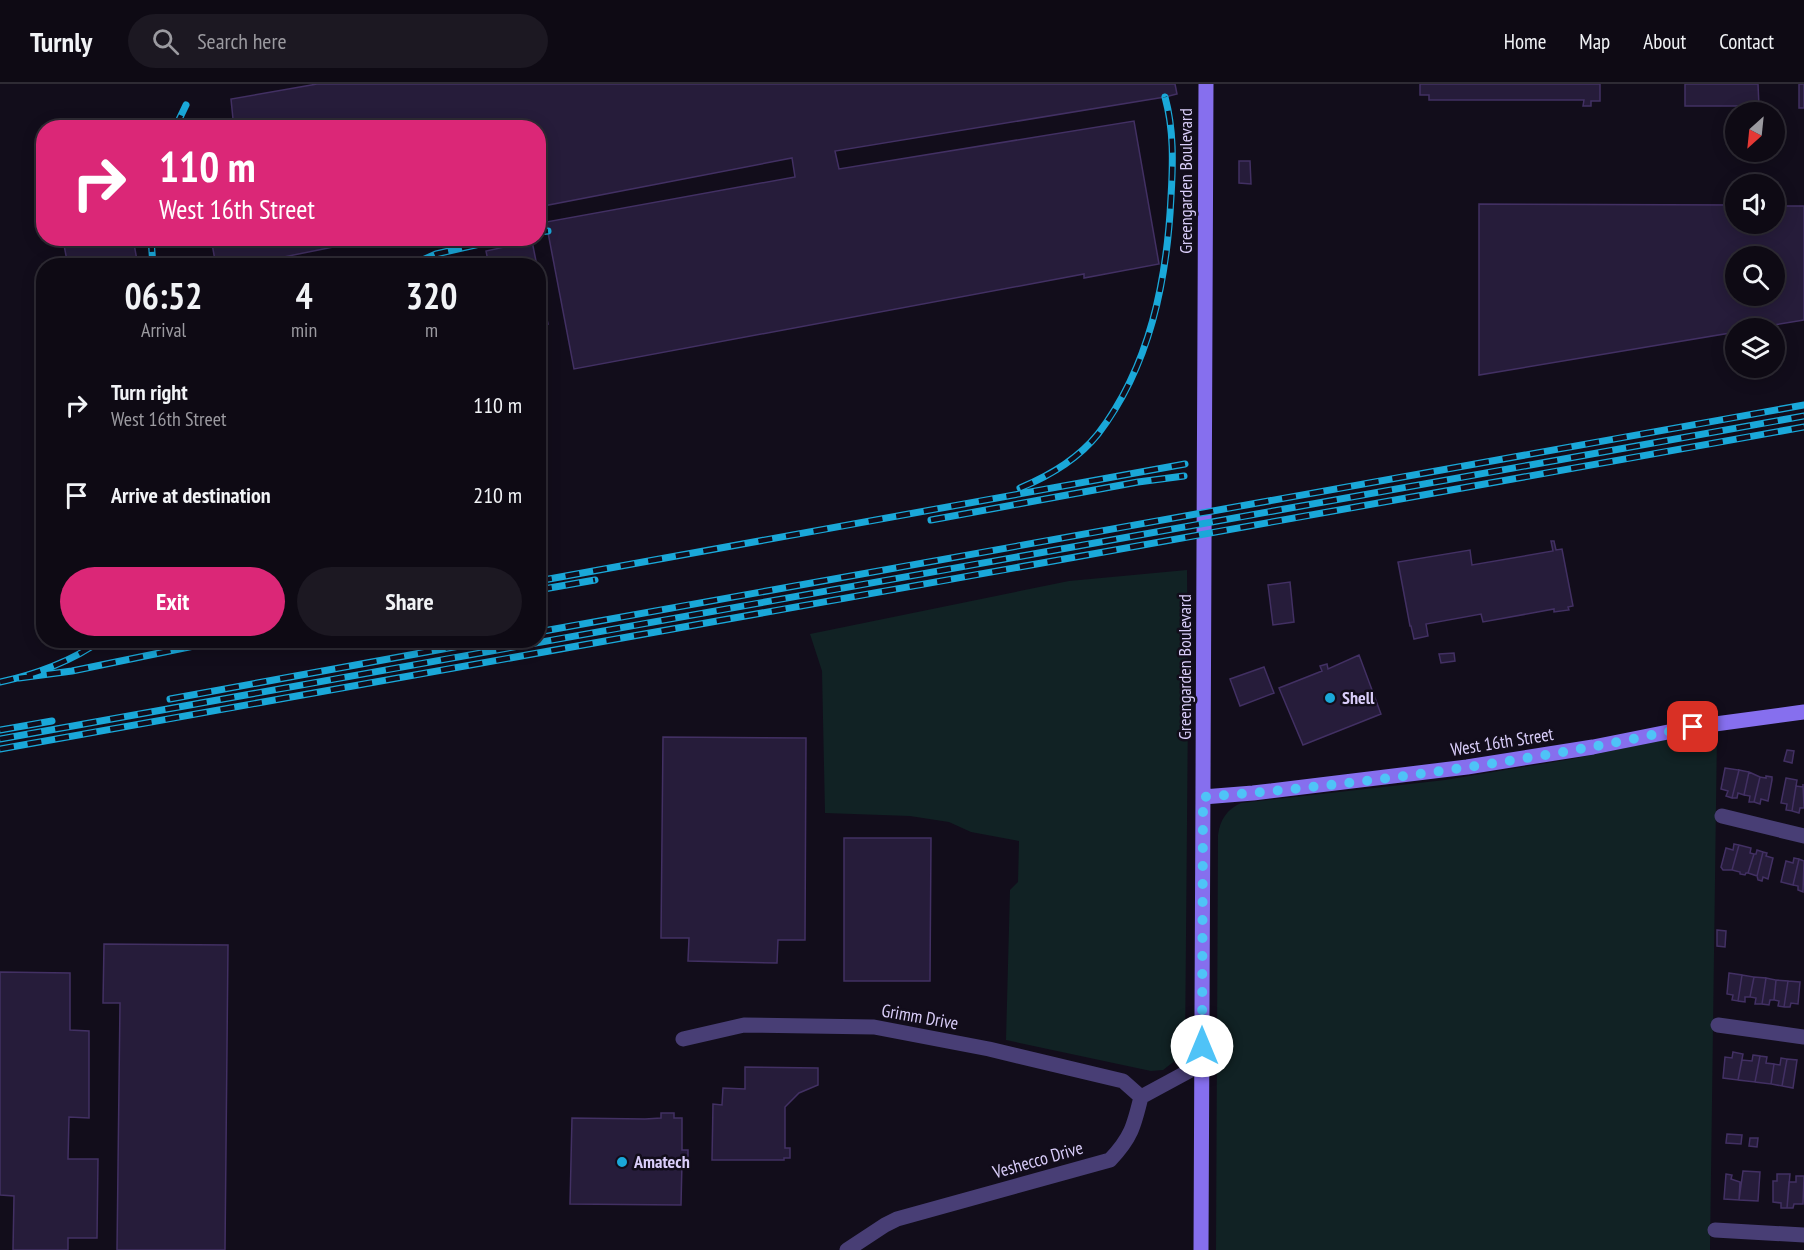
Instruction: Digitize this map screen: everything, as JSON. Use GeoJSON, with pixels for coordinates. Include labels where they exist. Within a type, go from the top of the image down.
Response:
{"type":"FeatureCollection","features":[{"type":"Feature","properties":{"kind":"street","name":"Greengarden Boulevard"},"geometry":{"type":"LineString","coordinates":[[1201,1250],[1206,84]]}},
{"type":"Feature","properties":{"kind":"street","name":"West 16th Street"},"geometry":{"type":"LineString","coordinates":[[1203,797],[1467,767],[1593,747],[1693,727],[1804,712]]}},
{"type":"Feature","properties":{"kind":"street"},"geometry":{"type":"LineString","coordinates":[[1722,816],[1804,836]]}},
{"type":"Feature","properties":{"kind":"street","name":"Grimm Drive"},"geometry":{"type":"LineString","coordinates":[[683,1039],[744,1024],[874,1027],[989,1049],[1124,1081],[1141,1097]]}},
{"type":"Feature","properties":{"kind":"street"},"geometry":{"type":"LineString","coordinates":[[1718,1025],[1804,1037]]}},
{"type":"Feature","properties":{"kind":"street"},"geometry":{"type":"LineString","coordinates":[[1141,1097],[1202,1064]]}},
{"type":"Feature","properties":{"kind":"street","name":"Veshecco Drive"},"geometry":{"type":"LineString","coordinates":[[847,1250],[897,1219],[1110,1160],[1124,1146],[1134,1128],[1141,1097]]}},
{"type":"Feature","properties":{"kind":"street"},"geometry":{"type":"LineString","coordinates":[[1715,1230],[1804,1235]]}},
{"type":"Feature","properties":{"kind":"shaded area"},"geometry":{"type":"Polygon","coordinates":[[[1187,570],[1185,1053],[1163,1070],[1151,1071],[1006,1040],[1010,890],[1018,882],[1019,841],[971,832],[949,822],[910,816],[825,813],[822,671],[810,634],[1069,581],[1187,570]]]}},
{"type":"Feature","properties":{"kind":"shaded area"},"geometry":{"type":"Polygon","coordinates":[[[1717,732],[1710,1250],[1216,1250],[1218,835],[1222,820],[1228,812],[1241,803],[1445,780],[1572,759],[1678,737],[1717,732]]]}},
{"type":"Feature","properties":{"kind":"building"},"geometry":{"type":"Polygon","coordinates":[[[317,84],[1175,84],[1177,94],[835,151],[839,169],[1134,121],[1159,264],[1084,278],[1084,274],[574,369],[546,222],[795,177],[792,158],[546,205],[546,120],[226,120],[233,119],[231,99],[317,84]]]}},
{"type":"Feature","properties":{"kind":"building"},"geometry":{"type":"Polygon","coordinates":[[[1420,84],[1600,84],[1600,101],[1591,101],[1591,106],[1583,106],[1584,100],[1429,100],[1429,95],[1420,95],[1420,84]]]}},
{"type":"Feature","properties":{"kind":"building"},"geometry":{"type":"Polygon","coordinates":[[[1685,84],[1758,84],[1759,102],[1725,102],[1725,106],[1685,106],[1685,84]]]}},
{"type":"Feature","properties":{"kind":"building"},"geometry":{"type":"Polygon","coordinates":[[[1799,84],[1804,84],[1804,108],[1799,108],[1799,84]]]}},
{"type":"Feature","properties":{"kind":"building"},"geometry":{"type":"Polygon","coordinates":[[[1239,161],[1250,161],[1251,184],[1239,183],[1239,161]]]}},
{"type":"Feature","properties":{"kind":"building"},"geometry":{"type":"Polygon","coordinates":[[[1479,204],[1725,205],[1725,234],[1785,234],[1785,206],[1804,206],[1804,320],[1785,323],[1785,318],[1725,318],[1725,334],[1479,375],[1479,204]]]}},
{"type":"Feature","properties":{"kind":"building"},"geometry":{"type":"Polygon","coordinates":[[[64,246],[134,246],[137,258],[66,258],[64,246]]]}},
{"type":"Feature","properties":{"kind":"building"},"geometry":{"type":"Polygon","coordinates":[[[212,246],[338,246],[279,258],[215,258],[212,246]]]}},
{"type":"Feature","properties":{"kind":"building"},"geometry":{"type":"Polygon","coordinates":[[[509,246],[533,246],[535,258],[487,258],[486,251],[509,246]]]}},
{"type":"Feature","properties":{"kind":"building"},"geometry":{"type":"Polygon","coordinates":[[[1551,541],[1554,541],[1556,550],[1562,549],[1573,606],[1568,607],[1569,610],[1554,612],[1554,609],[1483,622],[1481,614],[1426,624],[1428,636],[1414,639],[1398,562],[1470,550],[1472,565],[1553,551],[1551,541]]]}},
{"type":"Feature","properties":{"kind":"building"},"geometry":{"type":"Polygon","coordinates":[[[1290,582],[1294,622],[1273,625],[1268,585],[1290,582]]]}},
{"type":"Feature","properties":{"kind":"building"},"geometry":{"type":"Polygon","coordinates":[[[1454,653],[1455,661],[1441,663],[1439,654],[1454,653]]]}},
{"type":"Feature","properties":{"kind":"building"},"geometry":{"type":"Polygon","coordinates":[[[1359,655],[1381,714],[1303,745],[1279,688],[1322,671],[1320,666],[1327,664],[1328,669],[1359,655]]]}},
{"type":"Feature","properties":{"kind":"building"},"geometry":{"type":"Polygon","coordinates":[[[1264,667],[1274,693],[1240,706],[1230,679],[1264,667]]]}},
{"type":"Feature","properties":{"kind":"building"},"geometry":{"type":"Polygon","coordinates":[[[663,737],[806,738],[805,940],[778,940],[777,963],[688,961],[689,938],[661,938],[663,737]]]}},
{"type":"Feature","properties":{"kind":"building"},"geometry":{"type":"Polygon","coordinates":[[[1787,750],[1794,751],[1792,763],[1784,761],[1787,750]]]}},
{"type":"Feature","properties":{"kind":"building"},"geometry":{"type":"Polygon","coordinates":[[[1725,768],[1739,770],[1732,798],[1726,796],[1728,791],[1721,789],[1725,768]]]}},
{"type":"Feature","properties":{"kind":"building"},"geometry":{"type":"Polygon","coordinates":[[[1739,770],[1749,772],[1744,795],[1738,793],[1737,798],[1732,798],[1739,770]]]}},
{"type":"Feature","properties":{"kind":"building"},"geometry":{"type":"Polygon","coordinates":[[[1749,772],[1760,777],[1754,802],[1749,802],[1750,796],[1744,795],[1749,772]]]}},
{"type":"Feature","properties":{"kind":"building"},"geometry":{"type":"Polygon","coordinates":[[[1766,776],[1772,777],[1768,801],[1761,799],[1760,804],[1754,802],[1760,777],[1766,778],[1766,776]]]}},
{"type":"Feature","properties":{"kind":"building"},"geometry":{"type":"Polygon","coordinates":[[[1786,778],[1797,780],[1792,811],[1786,810],[1787,804],[1781,803],[1786,778]]]}},
{"type":"Feature","properties":{"kind":"building"},"geometry":{"type":"Polygon","coordinates":[[[1803,784],[1804,808],[1800,808],[1799,813],[1792,811],[1796,786],[1803,787],[1803,784]]]}},
{"type":"Feature","properties":{"kind":"building"},"geometry":{"type":"Polygon","coordinates":[[[844,838],[931,838],[930,981],[844,981],[844,838]]]}},
{"type":"Feature","properties":{"kind":"building"},"geometry":{"type":"Polygon","coordinates":[[[1734,844],[1739,845],[1732,870],[1723,870],[1721,867],[1726,848],[1733,850],[1734,844]]]}},
{"type":"Feature","properties":{"kind":"building"},"geometry":{"type":"Polygon","coordinates":[[[1739,845],[1751,848],[1750,853],[1754,854],[1748,873],[1745,875],[1732,870],[1739,845]]]}},
{"type":"Feature","properties":{"kind":"building"},"geometry":{"type":"Polygon","coordinates":[[[1757,850],[1763,852],[1757,876],[1748,873],[1757,850]]]}},
{"type":"Feature","properties":{"kind":"building"},"geometry":{"type":"Polygon","coordinates":[[[1763,852],[1767,853],[1766,856],[1773,858],[1768,879],[1763,877],[1762,881],[1758,880],[1757,876],[1763,852]]]}},
{"type":"Feature","properties":{"kind":"building"},"geometry":{"type":"Polygon","coordinates":[[[1794,858],[1799,859],[1793,885],[1781,882],[1786,861],[1793,863],[1794,858]]]}},
{"type":"Feature","properties":{"kind":"building"},"geometry":{"type":"Polygon","coordinates":[[[1799,859],[1804,861],[1803,892],[1798,890],[1798,886],[1793,885],[1799,859]]]}},
{"type":"Feature","properties":{"kind":"building"},"geometry":{"type":"Polygon","coordinates":[[[1717,930],[1726,931],[1725,947],[1717,946],[1717,930]]]}},
{"type":"Feature","properties":{"kind":"building"},"geometry":{"type":"Polygon","coordinates":[[[104,944],[228,945],[225,1250],[117,1250],[120,1003],[103,1003],[104,944]]]}},
{"type":"Feature","properties":{"kind":"building"},"geometry":{"type":"Polygon","coordinates":[[[0,972],[70,973],[70,1030],[89,1031],[89,1118],[69,1117],[68,1159],[98,1159],[97,1238],[68,1238],[68,1250],[13,1250],[14,1196],[0,1195],[0,972]]]}},
{"type":"Feature","properties":{"kind":"building"},"geometry":{"type":"Polygon","coordinates":[[[1729,973],[1742,975],[1738,1001],[1732,1000],[1733,995],[1727,994],[1729,973]]]}},
{"type":"Feature","properties":{"kind":"building"},"geometry":{"type":"Polygon","coordinates":[[[1742,975],[1754,977],[1750,997],[1745,997],[1745,1002],[1738,1001],[1742,975]]]}},
{"type":"Feature","properties":{"kind":"building"},"geometry":{"type":"Polygon","coordinates":[[[1754,977],[1766,978],[1762,1004],[1755,1004],[1756,998],[1750,997],[1754,977]]]}},
{"type":"Feature","properties":{"kind":"building"},"geometry":{"type":"Polygon","coordinates":[[[1766,978],[1776,980],[1774,1000],[1770,1000],[1769,1005],[1762,1004],[1766,978]]]}},
{"type":"Feature","properties":{"kind":"building"},"geometry":{"type":"Polygon","coordinates":[[[1776,980],[1788,981],[1784,1007],[1778,1006],[1779,1001],[1774,1000],[1776,980]]]}},
{"type":"Feature","properties":{"kind":"building"},"geometry":{"type":"Polygon","coordinates":[[[1788,981],[1800,982],[1798,1004],[1791,1003],[1790,1007],[1784,1007],[1788,981]]]}},
{"type":"Feature","properties":{"kind":"building"},"geometry":{"type":"Polygon","coordinates":[[[1733,1052],[1743,1054],[1738,1080],[1723,1078],[1725,1057],[1732,1058],[1733,1052]]]}},
{"type":"Feature","properties":{"kind":"building"},"geometry":{"type":"Polygon","coordinates":[[[1753,1055],[1760,1056],[1755,1082],[1738,1080],[1742,1060],[1752,1061],[1753,1055]]]}},
{"type":"Feature","properties":{"kind":"building"},"geometry":{"type":"Polygon","coordinates":[[[1760,1056],[1767,1057],[1766,1063],[1774,1064],[1771,1084],[1755,1082],[1760,1056]]]}},
{"type":"Feature","properties":{"kind":"building"},"geometry":{"type":"Polygon","coordinates":[[[1781,1058],[1787,1059],[1782,1086],[1771,1084],[1774,1064],[1780,1065],[1781,1058]]]}},
{"type":"Feature","properties":{"kind":"building"},"geometry":{"type":"Polygon","coordinates":[[[1787,1059],[1797,1060],[1793,1088],[1782,1086],[1787,1059]]]}},
{"type":"Feature","properties":{"kind":"building"},"geometry":{"type":"Polygon","coordinates":[[[745,1067],[818,1068],[818,1085],[799,1093],[785,1107],[785,1148],[790,1148],[790,1158],[784,1158],[784,1160],[712,1160],[713,1104],[722,1105],[723,1088],[745,1089],[745,1067]]]}},
{"type":"Feature","properties":{"kind":"building"},"geometry":{"type":"Polygon","coordinates":[[[661,1113],[674,1113],[674,1118],[682,1118],[682,1150],[688,1150],[688,1162],[682,1162],[681,1205],[570,1204],[572,1118],[645,1119],[661,1118],[661,1113]]]}},
{"type":"Feature","properties":{"kind":"building"},"geometry":{"type":"Polygon","coordinates":[[[1727,1134],[1742,1135],[1741,1144],[1726,1143],[1727,1134]]]}},
{"type":"Feature","properties":{"kind":"building"},"geometry":{"type":"Polygon","coordinates":[[[1750,1138],[1758,1138],[1757,1147],[1749,1146],[1750,1138]]]}},
{"type":"Feature","properties":{"kind":"building"},"geometry":{"type":"Polygon","coordinates":[[[1743,1171],[1760,1172],[1758,1201],[1739,1200],[1743,1171]]]}},
{"type":"Feature","properties":{"kind":"building"},"geometry":{"type":"Polygon","coordinates":[[[1726,1174],[1732,1175],[1731,1179],[1740,1182],[1739,1200],[1724,1199],[1726,1174]]]}},
{"type":"Feature","properties":{"kind":"building"},"geometry":{"type":"Polygon","coordinates":[[[1777,1174],[1790,1174],[1787,1208],[1781,1208],[1781,1203],[1773,1202],[1773,1181],[1777,1181],[1777,1174]]]}},
{"type":"Feature","properties":{"kind":"building"},"geometry":{"type":"Polygon","coordinates":[[[1796,1176],[1804,1176],[1803,1204],[1794,1204],[1793,1208],[1787,1208],[1789,1182],[1796,1182],[1796,1176]]]}},
{"type":"Feature","properties":{"kind":"railway"},"geometry":{"type":"LineString","coordinates":[[1020,488],[1062,466],[1090,443],[1116,408],[1143,351],[1160,291],[1169,228],[1172,147],[1165,97]]}},
{"type":"Feature","properties":{"kind":"railway"},"geometry":{"type":"LineString","coordinates":[[179,120],[186,105]]}},
{"type":"Feature","properties":{"kind":"railway"},"geometry":{"type":"LineString","coordinates":[[152,246],[152,258]]}},
{"type":"Feature","properties":{"kind":"railway"},"geometry":{"type":"LineString","coordinates":[[427,258],[471,246]]}},
{"type":"Feature","properties":{"kind":"railway"},"geometry":{"type":"LineString","coordinates":[[546,631],[1804,405]]}},
{"type":"Feature","properties":{"kind":"railway"},"geometry":{"type":"LineString","coordinates":[[546,641],[1804,416]]}},
{"type":"Feature","properties":{"kind":"railway"},"geometry":{"type":"LineString","coordinates":[[0,749],[1804,427]]}},
{"type":"Feature","properties":{"kind":"railway"},"geometry":{"type":"LineString","coordinates":[[546,580],[1185,464]]}},
{"type":"Feature","properties":{"kind":"railway"},"geometry":{"type":"LineString","coordinates":[[931,520],[1138,482],[1184,476]]}},
{"type":"Feature","properties":{"kind":"railway"},"geometry":{"type":"LineString","coordinates":[[546,589],[595,580]]}},
{"type":"Feature","properties":{"kind":"railway"},"geometry":{"type":"LineString","coordinates":[[0,682],[53,666],[90,648]]}},
{"type":"Feature","properties":{"kind":"railway"},"geometry":{"type":"LineString","coordinates":[[19,678],[72,671],[184,648]]}},
{"type":"Feature","properties":{"kind":"railway"},"geometry":{"type":"LineString","coordinates":[[170,699],[448,648]]}},
{"type":"Feature","properties":{"kind":"railway"},"geometry":{"type":"LineString","coordinates":[[0,739],[508,648]]}},
{"type":"Feature","properties":{"kind":"railway"},"geometry":{"type":"LineString","coordinates":[[0,730],[52,721]]}},
{"type":"Feature","properties":{"kind":"place","name":"Shell"},"geometry":{"type":"Point","coordinates":[1330,698]}},
{"type":"Feature","properties":{"kind":"place","name":"Amatech"},"geometry":{"type":"Point","coordinates":[622,1162]}},
{"type":"Feature","properties":{"kind":"route"},"geometry":{"type":"LineString","coordinates":[[1202,1046],[1203,797],[1253,793],[1524,759],[1693,727]]}}]}
